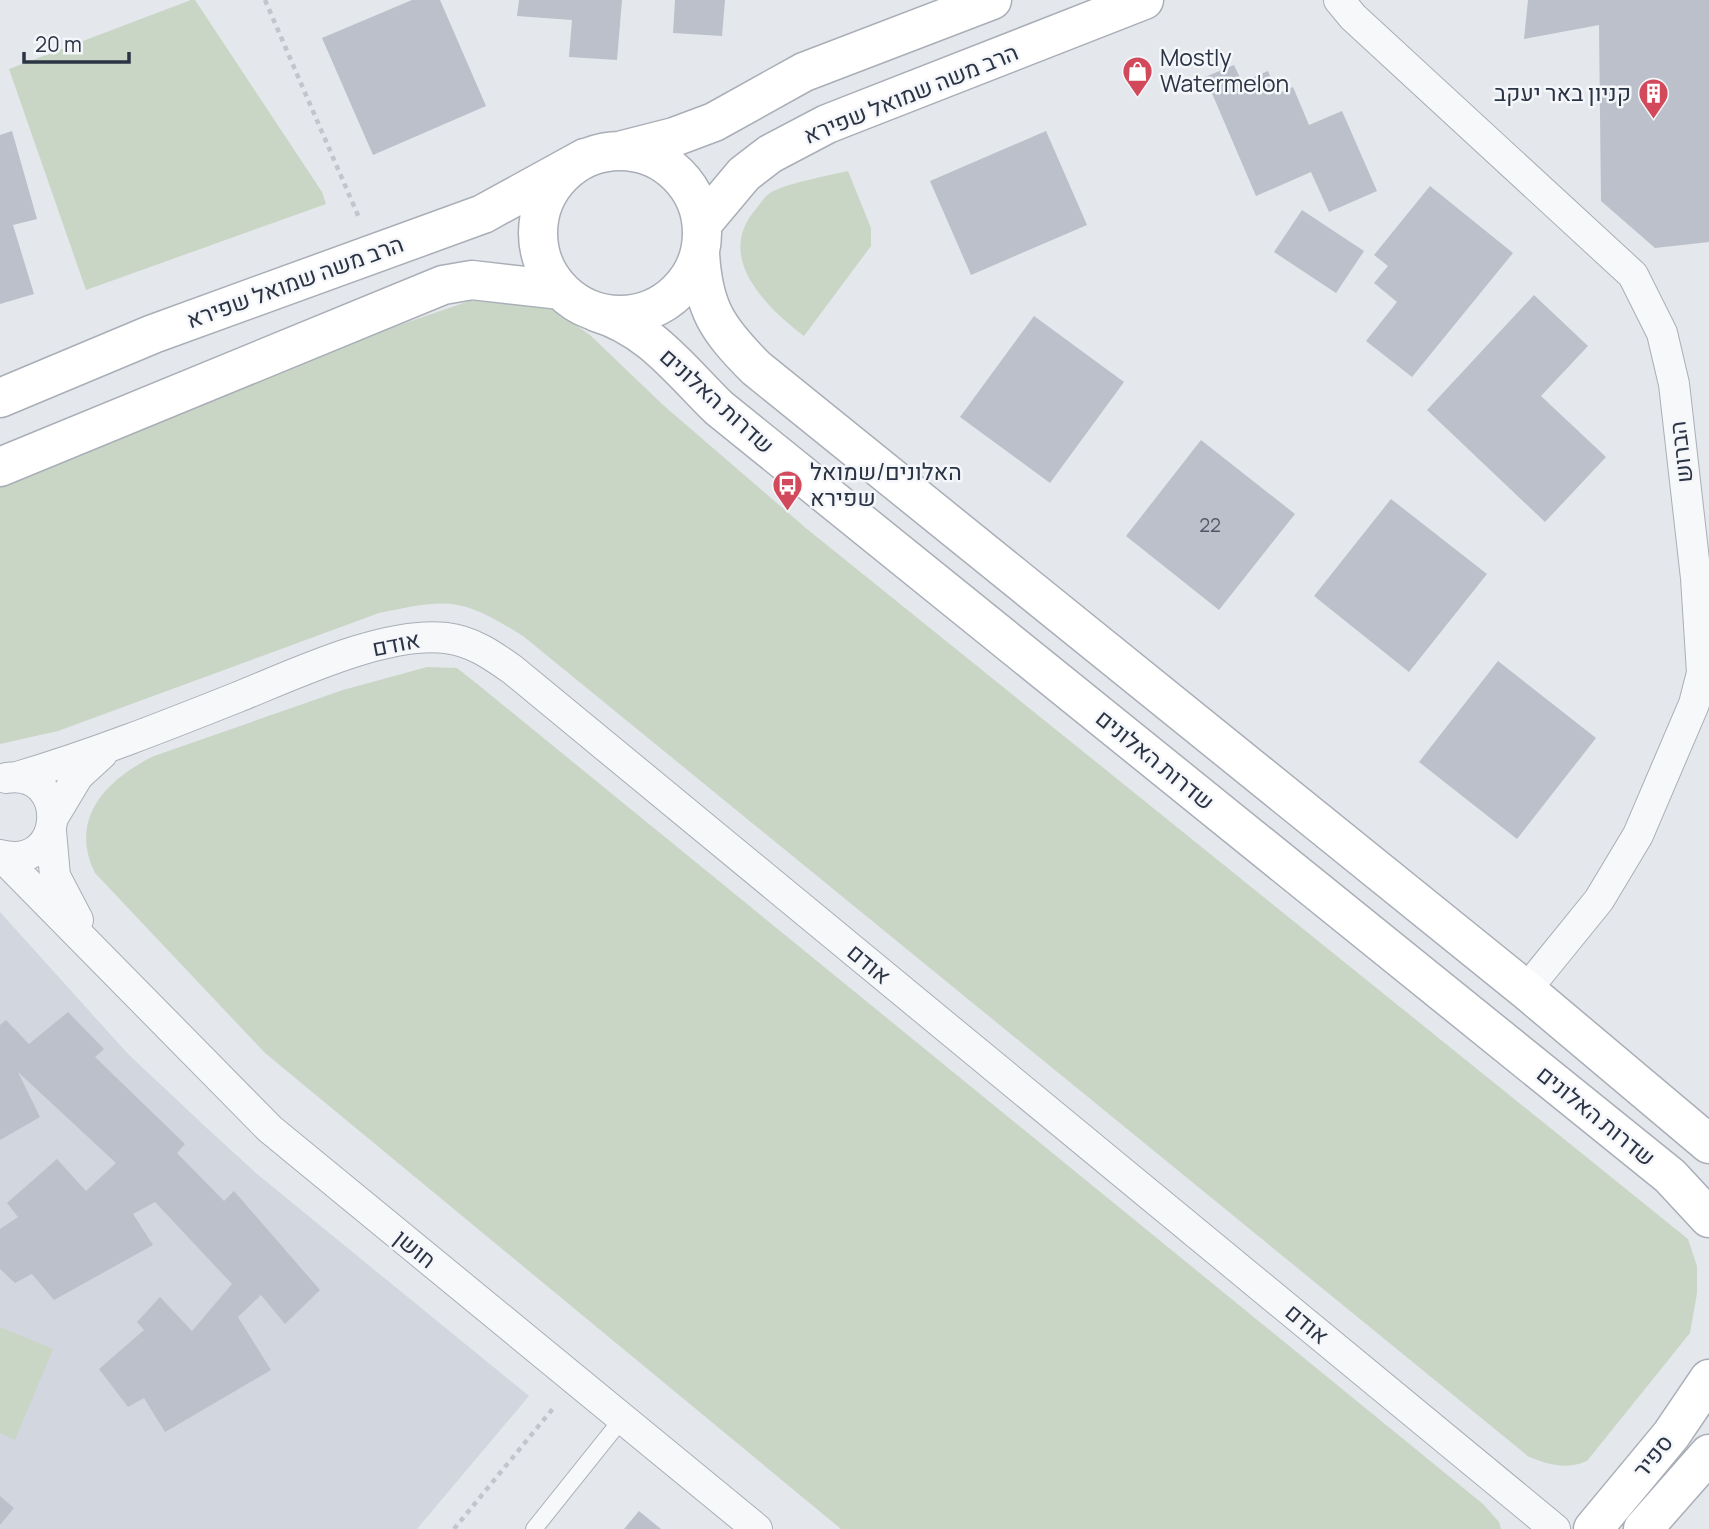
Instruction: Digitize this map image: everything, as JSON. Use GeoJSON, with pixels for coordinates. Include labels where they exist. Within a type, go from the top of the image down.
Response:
{"type":"FeatureCollection","features":[{"type":"Feature","properties":{"kind":"main road"},"geometry":{"type":"LineString","coordinates":[[701,239],[687,280],[665,302],[645,311],[625,315],[596,312],[561,290],[545,266],[538,239],[538,222],[552,186],[563,174],[585,159],[674,137],[714,122],[804,72],[992,0]]}},
{"type":"Feature","properties":{"kind":"main road","name":"הרב משה שמואל שפירא"},"geometry":{"type":"LineString","coordinates":[[701,239],[744,174],[770,154],[827,124],[1144,0]]}},
{"type":"Feature","properties":{"kind":"main road"},"geometry":{"type":"LineString","coordinates":[[623,150],[650,156],[673,170],[691,191],[701,239],[702,286],[710,312],[726,338],[756,368],[1526,990],[1709,1144]]}},
{"type":"Feature","properties":{"kind":"main road","name":"הרב משה שמואל שפירא"},"geometry":{"type":"LineString","coordinates":[[0,398],[153,334],[483,214],[585,159]]}},
{"type":"Feature","properties":{"kind":"main road"},"geometry":{"type":"LineString","coordinates":[[0,467],[443,285],[472,280],[561,290]]}},
{"type":"Feature","properties":{"kind":"main road","name":"שדרות האלונים"},"geometry":{"type":"LineString","coordinates":[[596,312],[623,320],[645,335],[719,408],[1660,1167],[1693,1198],[1709,1218]]}},
{"type":"Feature","properties":{"kind":"main road","name":"ספיר"},"geometry":{"type":"LineString","coordinates":[[1593,1529],[1671,1435],[1709,1379]]}},
{"type":"Feature","properties":{"kind":"main road","name":"ספיר"},"geometry":{"type":"LineString","coordinates":[[1643,1529],[1709,1454]]}},
{"type":"Feature","properties":{"kind":"street","name":"הברוש"},"geometry":{"type":"LineString","coordinates":[[1339,0],[1373,36],[1633,275],[1662,333],[1674,384],[1696,578],[1702,673],[1694,704],[1638,835],[1599,900],[1526,990]]}},
{"type":"Feature","properties":{"kind":"street","name":"אודם"},"geometry":{"type":"LineString","coordinates":[[9,778],[113,746],[318,664],[373,647],[438,637],[472,644],[489,653],[1555,1529]]}},
{"type":"Feature","properties":{"kind":"street","name":"אודם"},"geometry":{"type":"LineString","coordinates":[[0,855],[15,858],[37,850],[78,776],[113,746]]}},
{"type":"Feature","properties":{"kind":"street"},"geometry":{"type":"LineString","coordinates":[[9,778],[41,788],[50,801],[52,823]]}},
{"type":"Feature","properties":{"kind":"street","name":"חושן"},"geometry":{"type":"LineString","coordinates":[[52,823],[55,876],[94,947]]}},
{"type":"Feature","properties":{"kind":"street","name":"חושן"},"geometry":{"type":"LineString","coordinates":[[0,855],[94,947],[181,1042],[270,1129],[757,1529]]}},
{"type":"Feature","properties":{"kind":"lane"},"geometry":{"type":"LineString","coordinates":[[534,1529],[622,1419]]}},
{"type":"Feature","properties":{"kind":"path"},"geometry":{"type":"LineString","coordinates":[[265,0],[374,253]]}},
{"type":"Feature","properties":{"kind":"path"},"geometry":{"type":"LineString","coordinates":[[454,1529],[576,1381]]}},
{"type":"Feature","properties":{"kind":"shaded area"},"geometry":{"type":"Polygon","coordinates":[[[0,912],[128,1054],[210,1131],[257,1174],[529,1396],[417,1529],[0,1529],[0,912]]]}},
{"type":"Feature","properties":{"kind":"green space"},"geometry":{"type":"Polygon","coordinates":[[[195,0],[322,192],[326,204],[86,290],[9,69],[195,0]]]}},
{"type":"Feature","properties":{"kind":"green space"},"geometry":{"type":"Polygon","coordinates":[[[848,171],[871,228],[871,246],[804,336],[775,311],[750,280],[740,245],[744,227],[770,193],[796,183],[848,171]]]}},
{"type":"Feature","properties":{"kind":"green space"},"geometry":{"type":"Polygon","coordinates":[[[518,296],[543,302],[590,335],[662,404],[807,529],[1688,1239],[1697,1266],[1697,1293],[1690,1333],[1587,1461],[1558,1465],[1529,1457],[523,636],[484,614],[454,604],[439,603],[379,613],[58,731],[0,744],[0,487],[388,329],[472,300],[518,296]]]}},
{"type":"Feature","properties":{"kind":"green space"},"geometry":{"type":"Polygon","coordinates":[[[427,667],[457,668],[476,683],[1483,1504],[1499,1522],[1501,1529],[841,1529],[265,1053],[95,873],[88,853],[86,835],[89,818],[108,789],[137,765],[154,756],[343,690],[427,667]]]}},
{"type":"Feature","properties":{"kind":"green space"},"geometry":{"type":"Polygon","coordinates":[[[0,1327],[53,1349],[15,1440],[0,1433],[0,1327]]]}},
{"type":"Feature","properties":{"kind":"building"},"geometry":{"type":"Polygon","coordinates":[[[412,0],[440,0],[486,106],[373,155],[322,38],[412,0]]]}},
{"type":"Feature","properties":{"kind":"building"},"geometry":{"type":"Polygon","coordinates":[[[519,0],[622,0],[617,60],[569,57],[572,20],[517,16],[519,0]]]}},
{"type":"Feature","properties":{"kind":"building"},"geometry":{"type":"Polygon","coordinates":[[[675,0],[725,0],[722,36],[673,33],[675,0]]]}},
{"type":"Feature","properties":{"kind":"building","name":"קניון באר יעקב"},"geometry":{"type":"Polygon","coordinates":[[[1528,0],[1709,0],[1709,242],[1655,248],[1601,201],[1599,25],[1524,39],[1528,0]]]}},
{"type":"Feature","properties":{"kind":"building"},"geometry":{"type":"Polygon","coordinates":[[[1234,65],[1242,82],[1268,71],[1277,94],[1293,87],[1309,125],[1342,111],[1377,191],[1329,212],[1311,172],[1256,196],[1205,77],[1234,65]]]}},
{"type":"Feature","properties":{"kind":"building"},"geometry":{"type":"Polygon","coordinates":[[[12,131],[37,219],[13,225],[34,294],[0,304],[0,135],[12,131]]]}},
{"type":"Feature","properties":{"kind":"building"},"geometry":{"type":"Polygon","coordinates":[[[1046,131],[1087,225],[971,275],[930,181],[1046,131]]]}},
{"type":"Feature","properties":{"kind":"building"},"geometry":{"type":"Polygon","coordinates":[[[1430,186],[1513,253],[1412,377],[1366,341],[1397,302],[1374,283],[1388,266],[1374,255],[1430,186]]]}},
{"type":"Feature","properties":{"kind":"building"},"geometry":{"type":"Polygon","coordinates":[[[1302,210],[1364,251],[1336,293],[1274,252],[1302,210]]]}},
{"type":"Feature","properties":{"kind":"building"},"geometry":{"type":"Polygon","coordinates":[[[1534,295],[1588,346],[1541,396],[1606,457],[1545,522],[1427,410],[1534,295]]]}},
{"type":"Feature","properties":{"kind":"building"},"geometry":{"type":"Polygon","coordinates":[[[1034,316],[1124,382],[1050,483],[960,417],[1034,316]]]}},
{"type":"Feature","properties":{"kind":"building"},"geometry":{"type":"Polygon","coordinates":[[[1201,440],[1295,514],[1219,610],[1126,536],[1201,440]]]}},
{"type":"Feature","properties":{"kind":"building"},"geometry":{"type":"Polygon","coordinates":[[[1391,499],[1487,574],[1409,672],[1314,596],[1391,499]]]}},
{"type":"Feature","properties":{"kind":"building"},"geometry":{"type":"Polygon","coordinates":[[[1498,661],[1596,738],[1517,839],[1419,762],[1498,661]]]}},
{"type":"Feature","properties":{"kind":"building"},"geometry":{"type":"Polygon","coordinates":[[[68,1012],[104,1049],[95,1057],[185,1144],[177,1153],[224,1201],[234,1191],[320,1290],[285,1324],[261,1295],[238,1317],[271,1370],[165,1432],[144,1398],[128,1407],[99,1369],[144,1330],[137,1322],[160,1297],[192,1331],[232,1284],[155,1202],[133,1214],[153,1245],[54,1300],[32,1274],[15,1283],[0,1269],[0,1229],[18,1217],[7,1203],[57,1159],[86,1191],[116,1163],[18,1072],[40,1117],[0,1140],[0,1025],[6,1020],[29,1044],[68,1012]]]}},
{"type":"Feature","properties":{"kind":"building"},"geometry":{"type":"Polygon","coordinates":[[[0,1496],[14,1508],[0,1525],[0,1496]]]}},
{"type":"Feature","properties":{"kind":"building"},"geometry":{"type":"Polygon","coordinates":[[[639,1511],[661,1529],[624,1529],[639,1511]]]}},
{"type":"Feature","properties":{"kind":"place","name":"Mostly Watermelon"},"geometry":{"type":"Point","coordinates":[1137,98]}},
{"type":"Feature","properties":{"kind":"place","name":"קניון באר יעקב"},"geometry":{"type":"Point","coordinates":[1654,120]}},
{"type":"Feature","properties":{"kind":"place","name":"האלונים/שמואל שפירא"},"geometry":{"type":"Point","coordinates":[787,512]}}]}
